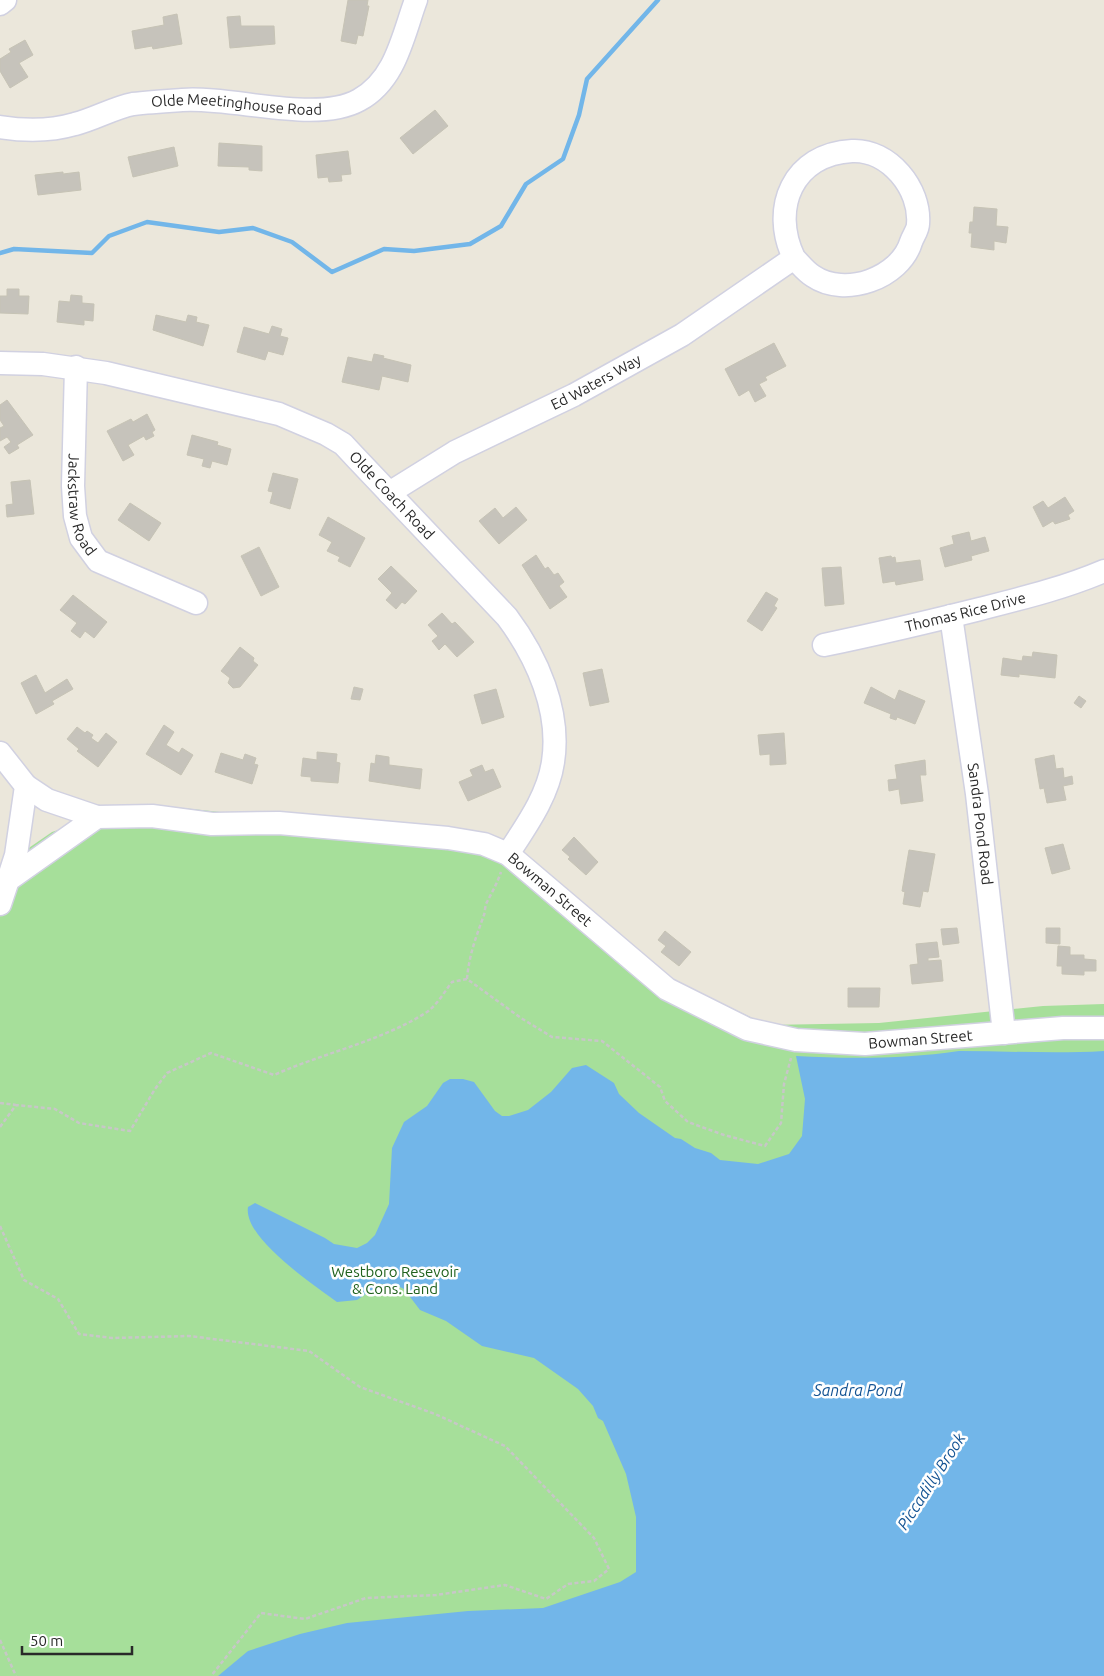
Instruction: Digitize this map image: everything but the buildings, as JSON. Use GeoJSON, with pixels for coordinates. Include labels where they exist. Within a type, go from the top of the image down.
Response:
{"type":"FeatureCollection","features":[{"type":"Feature","properties":{"kind":"street"},"geometry":{"type":"LineString","coordinates":[[0,4],[5,0]]}},
{"type":"Feature","properties":{"kind":"street","name":"Olde Meetinghouse Road"},"geometry":{"type":"LineString","coordinates":[[0,127],[20,130],[48,129],[75,124],[132,104],[183,100],[240,102],[296,109],[340,108],[360,100],[387,73],[399,50],[416,0]]}},
{"type":"Feature","properties":{"kind":"street"},"geometry":{"type":"LineString","coordinates":[[854,150],[869,154],[894,168],[912,189],[918,226],[910,247],[888,272],[872,280],[835,284],[813,276],[794,258],[785,234],[784,204],[792,185],[817,160],[829,154],[854,150]]}},
{"type":"Feature","properties":{"kind":"street","name":"Ed Waters Way"},"geometry":{"type":"LineString","coordinates":[[389,493],[455,452],[574,395],[682,335],[794,258]]}},
{"type":"Feature","properties":{"kind":"street","name":"Olde Coach Road"},"geometry":{"type":"LineString","coordinates":[[0,363],[76,368],[243,405],[305,424],[342,444],[507,617],[526,643],[539,669],[554,730],[553,762],[538,806],[508,854]]}},
{"type":"Feature","properties":{"kind":"street","name":"Jackstraw Road"},"geometry":{"type":"LineString","coordinates":[[76,368],[73,486],[75,516],[81,538],[98,561],[196,602]]}},
{"type":"Feature","properties":{"kind":"street","name":"Thomas Rice Drive"},"geometry":{"type":"LineString","coordinates":[[824,645],[899,630],[1070,585],[1104,571]]}},
{"type":"Feature","properties":{"kind":"street","name":"Sandra Pond Road"},"geometry":{"type":"LineString","coordinates":[[951,616],[977,794],[1004,1033]]}},
{"type":"Feature","properties":{"kind":"street"},"geometry":{"type":"LineString","coordinates":[[0,754],[26,786],[47,800],[97,817]]}},
{"type":"Feature","properties":{"kind":"street"},"geometry":{"type":"LineString","coordinates":[[0,904],[16,854],[26,786]]}},
{"type":"Feature","properties":{"kind":"street","name":"Bowman Street"},"geometry":{"type":"LineString","coordinates":[[97,817],[152,816],[212,824],[279,824],[448,838],[484,844],[508,854],[667,989],[747,1029],[796,1040],[891,1043],[1063,1028],[1104,1028]]}},
{"type":"Feature","properties":{"kind":"street"},"geometry":{"type":"LineString","coordinates":[[8,880],[97,817]]}},
{"type":"Feature","properties":{"kind":"path"},"geometry":{"type":"LineString","coordinates":[[467,979],[469,957],[476,932],[508,854]]}},
{"type":"Feature","properties":{"kind":"path"},"geometry":{"type":"LineString","coordinates":[[0,1103],[55,1109],[79,1123],[130,1131],[155,1089],[167,1073],[211,1052],[274,1075],[310,1059],[376,1037],[429,1011],[452,982],[467,979],[520,1018],[552,1037],[602,1041],[660,1087],[665,1102],[688,1122],[724,1135],[765,1146],[781,1123],[784,1084],[796,1040]]}},
{"type":"Feature","properties":{"kind":"path"},"geometry":{"type":"LineString","coordinates":[[0,1127],[16,1105]]}},
{"type":"Feature","properties":{"kind":"path"},"geometry":{"type":"LineString","coordinates":[[0,1226],[24,1280],[58,1300],[80,1334],[112,1338],[189,1336],[309,1351],[360,1387],[435,1414],[505,1446],[594,1538],[609,1570],[594,1581],[568,1584],[546,1599],[505,1585],[436,1595],[366,1598],[306,1619],[261,1614],[211,1676]]}},
{"type":"Feature","properties":{"kind":"path"},"geometry":{"type":"LineString","coordinates":[[0,1640],[16,1676]]}},
{"type":"Feature","properties":{"kind":"green space","name":"Westboro Resevoir & Cons. Land"},"geometry":{"type":"Polygon","coordinates":[[[173,807],[471,838],[616,953],[767,1025],[879,1023],[1043,1006],[1104,1004],[1104,1676],[0,1676],[0,882],[20,854],[52,832],[121,809],[173,807]]]}},
{"type":"Feature","properties":{"kind":"water","name":"Sandra Pond"},"geometry":{"type":"Polygon","coordinates":[[[959,1051],[1104,1051],[1104,1676],[218,1676],[248,1651],[300,1634],[347,1623],[468,1611],[543,1608],[620,1582],[636,1572],[636,1517],[626,1474],[603,1421],[598,1418],[593,1406],[578,1389],[534,1358],[482,1346],[446,1321],[420,1310],[404,1289],[396,1285],[381,1284],[357,1300],[337,1302],[297,1273],[268,1246],[257,1233],[249,1219],[248,1207],[255,1203],[334,1244],[357,1248],[367,1243],[375,1235],[389,1204],[392,1148],[404,1122],[427,1106],[443,1083],[450,1079],[463,1079],[474,1082],[495,1111],[502,1116],[509,1116],[528,1110],[551,1092],[572,1068],[586,1065],[614,1083],[619,1094],[639,1113],[675,1138],[681,1139],[695,1148],[711,1153],[720,1160],[758,1164],[789,1154],[802,1136],[805,1099],[796,1056],[878,1058],[959,1051]]]}},
{"type":"Feature","properties":{"kind":"waterway"},"geometry":{"type":"LineString","coordinates":[[0,253],[14,249],[92,253],[109,236],[147,222],[219,232],[253,228],[292,242],[332,272],[384,249],[414,251],[470,244],[501,226],[526,184],[563,159],[579,115],[587,79],[658,0]]}},
{"type":"Feature","properties":{"kind":"water label","name":"Piccadilly Brook"},"geometry":{"type":"Point","coordinates":[931,1481]}}]}
